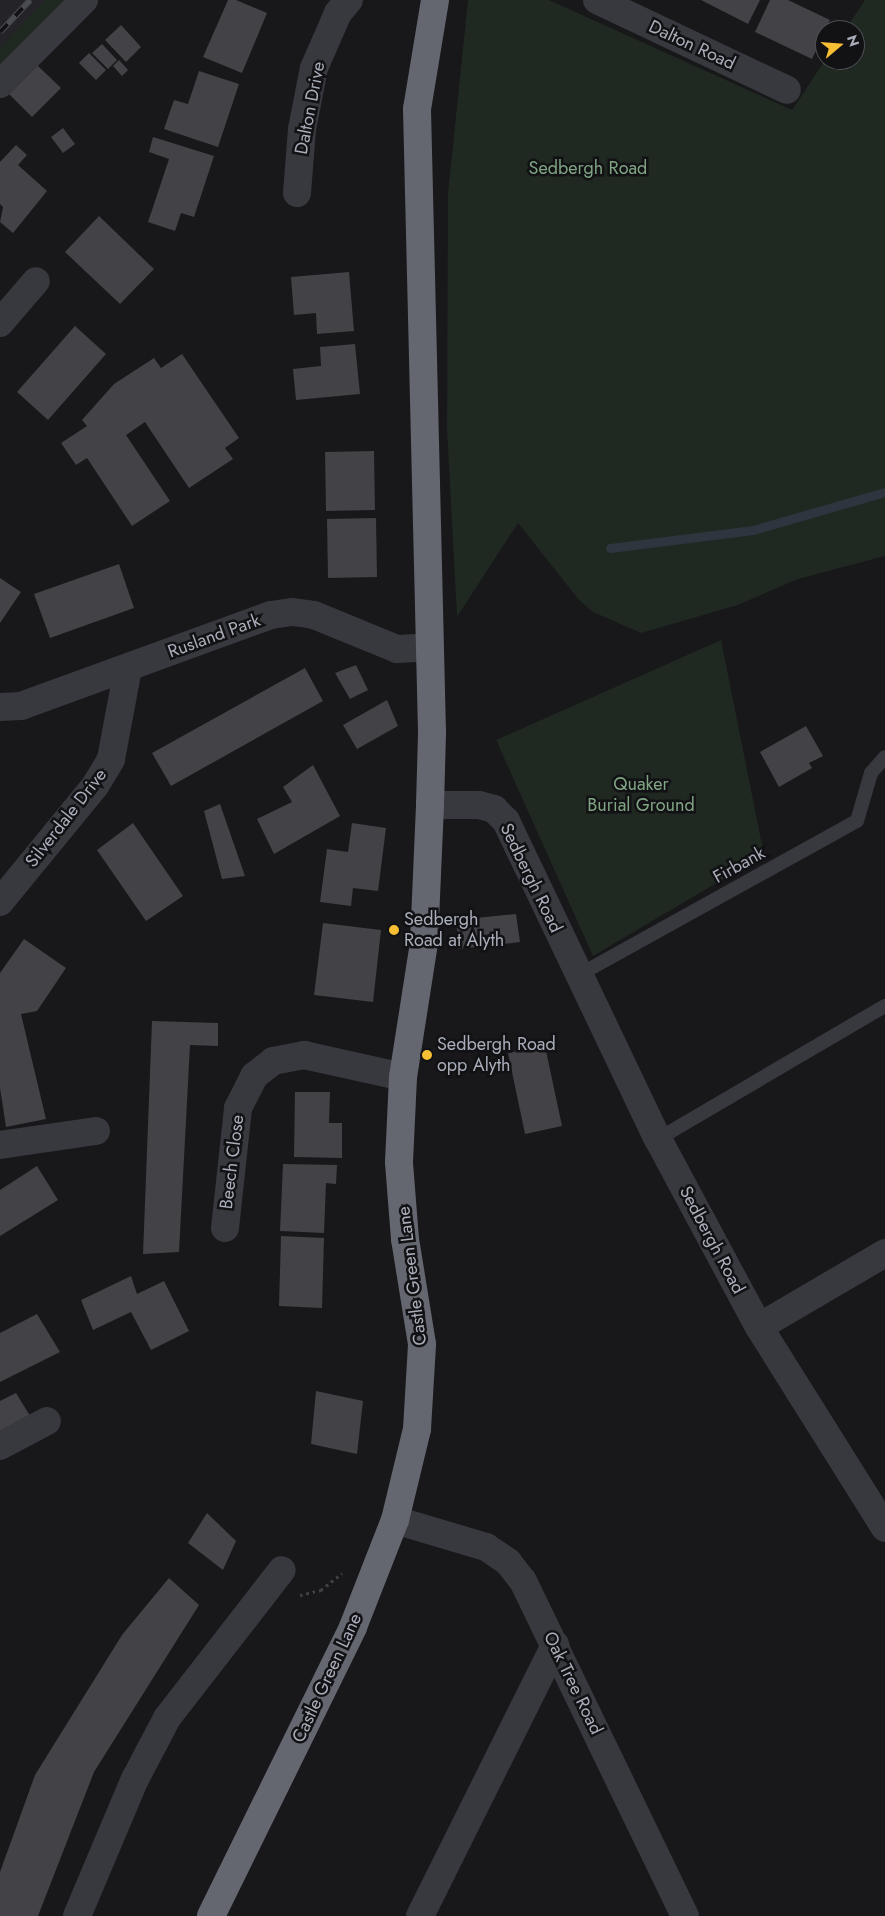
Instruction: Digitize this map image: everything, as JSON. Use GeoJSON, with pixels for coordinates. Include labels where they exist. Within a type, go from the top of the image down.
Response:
{"type":"FeatureCollection","features":[{"type":"Feature","properties":{"kind":"highway"},"geometry":{"type":"LineString","coordinates":[[430,805],[430,647],[417,109],[435,0]]}},
{"type":"Feature","properties":{"kind":"highway","name":"Castle Green Lane"},"geometry":{"type":"LineString","coordinates":[[211,1916],[353,1627],[395,1520],[418,1429],[422,1344],[405,1239],[399,1162],[403,1077],[424,942],[430,805]]}},
{"type":"Feature","properties":{"kind":"street"},"geometry":{"type":"LineString","coordinates":[[0,84],[84,0]]}},
{"type":"Feature","properties":{"kind":"street","name":"Dalton Drive"},"geometry":{"type":"LineString","coordinates":[[296,193],[302,129],[314,68],[338,13],[349,0]]}},
{"type":"Feature","properties":{"kind":"street","name":"Dalton Road"},"geometry":{"type":"LineString","coordinates":[[597,0],[787,90]]}},
{"type":"Feature","properties":{"kind":"street"},"geometry":{"type":"LineString","coordinates":[[0,322],[36,281]]}},
{"type":"Feature","properties":{"kind":"street","name":"Rusland Park"},"geometry":{"type":"LineString","coordinates":[[0,707],[21,706],[271,615],[294,612],[314,615],[397,649],[430,647]]}},
{"type":"Feature","properties":{"kind":"street","name":"Silverdale Drive"},"geometry":{"type":"LineString","coordinates":[[0,902],[95,786],[111,759],[128,668]]}},
{"type":"Feature","properties":{"kind":"street","name":"Sedbergh Road"},"geometry":{"type":"LineString","coordinates":[[430,805],[479,805],[494,809],[506,821],[577,976],[658,1139],[759,1327],[885,1528]]}},
{"type":"Feature","properties":{"kind":"street","name":"Beech Close"},"geometry":{"type":"LineString","coordinates":[[224,1228],[238,1108],[254,1076],[273,1061],[304,1055],[403,1077]]}},
{"type":"Feature","properties":{"kind":"street"},"geometry":{"type":"LineString","coordinates":[[0,1144],[96,1131]]}},
{"type":"Feature","properties":{"kind":"street"},"geometry":{"type":"LineString","coordinates":[[759,1327],[885,1253]]}},
{"type":"Feature","properties":{"kind":"street"},"geometry":{"type":"LineString","coordinates":[[0,1446],[47,1421]]}},
{"type":"Feature","properties":{"kind":"street","name":"Oak Tree Road"},"geometry":{"type":"LineString","coordinates":[[395,1520],[486,1546],[508,1562],[524,1581],[685,1916]]}},
{"type":"Feature","properties":{"kind":"street"},"geometry":{"type":"LineString","coordinates":[[77,1916],[135,1778],[166,1718],[275,1579]]}},
{"type":"Feature","properties":{"kind":"street"},"geometry":{"type":"LineString","coordinates":[[420,1916],[555,1645]]}},
{"type":"Feature","properties":{"kind":"lane","name":"Firbank"},"geometry":{"type":"LineString","coordinates":[[577,976],[857,821],[871,773],[885,757]]}},
{"type":"Feature","properties":{"kind":"lane"},"geometry":{"type":"LineString","coordinates":[[658,1139],[885,1006]]}},
{"type":"Feature","properties":{"kind":"path"},"geometry":{"type":"LineString","coordinates":[[275,1579],[296,1596],[321,1590],[349,1566],[373,1575]]}},
{"type":"Feature","properties":{"kind":"shaded area"},"geometry":{"type":"Polygon","coordinates":[[[0,0],[70,0],[0,69],[0,0]]]}},
{"type":"Feature","properties":{"kind":"green space"},"geometry":{"type":"Polygon","coordinates":[[[45,0],[70,0],[0,69],[0,47],[45,0]]]}},
{"type":"Feature","properties":{"kind":"green space"},"geometry":{"type":"Polygon","coordinates":[[[468,0],[549,0],[792,110],[818,70],[865,70],[865,20],[852,20],[865,0],[885,0],[885,556],[798,579],[738,605],[641,633],[593,612],[579,600],[518,523],[457,617],[447,429],[448,193],[468,0]]]}},
{"type":"Feature","properties":{"kind":"green space","name":"Quaker Burial Ground"},"geometry":{"type":"Polygon","coordinates":[[[721,640],[764,855],[593,956],[496,740],[721,640]]]}},
{"type":"Feature","properties":{"kind":"building"},"geometry":{"type":"Polygon","coordinates":[[[228,0],[236,0],[267,13],[242,73],[203,57],[228,0]]]}},
{"type":"Feature","properties":{"kind":"building"},"geometry":{"type":"Polygon","coordinates":[[[701,0],[760,0],[748,24],[701,0]]]}},
{"type":"Feature","properties":{"kind":"building"},"geometry":{"type":"Polygon","coordinates":[[[770,0],[788,0],[830,20],[815,20],[815,52],[812,59],[755,32],[770,0]]]}},
{"type":"Feature","properties":{"kind":"building"},"geometry":{"type":"Polygon","coordinates":[[[121,25],[141,47],[126,62],[105,40],[121,25]]]}},
{"type":"Feature","properties":{"kind":"building"},"geometry":{"type":"Polygon","coordinates":[[[102,44],[117,60],[108,69],[92,53],[102,44]]]}},
{"type":"Feature","properties":{"kind":"building"},"geometry":{"type":"Polygon","coordinates":[[[89,53],[106,70],[96,80],[79,63],[89,53]]]}},
{"type":"Feature","properties":{"kind":"building"},"geometry":{"type":"Polygon","coordinates":[[[119,60],[128,70],[122,76],[113,66],[119,60]]]}},
{"type":"Feature","properties":{"kind":"building"},"geometry":{"type":"Polygon","coordinates":[[[37,65],[61,88],[32,117],[9,94],[37,65]]]}},
{"type":"Feature","properties":{"kind":"building"},"geometry":{"type":"Polygon","coordinates":[[[199,71],[239,84],[218,147],[164,129],[174,100],[188,104],[199,71]]]}},
{"type":"Feature","properties":{"kind":"building"},"geometry":{"type":"Polygon","coordinates":[[[63,128],[75,144],[63,153],[51,137],[63,128]]]}},
{"type":"Feature","properties":{"kind":"building"},"geometry":{"type":"Polygon","coordinates":[[[153,137],[214,156],[194,217],[181,213],[175,231],[148,222],[169,159],[149,152],[153,137]]]}},
{"type":"Feature","properties":{"kind":"building"},"geometry":{"type":"Polygon","coordinates":[[[16,145],[27,155],[18,165],[47,191],[13,233],[0,222],[3,207],[0,204],[0,162],[16,145]]]}},
{"type":"Feature","properties":{"kind":"building"},"geometry":{"type":"Polygon","coordinates":[[[99,216],[154,269],[120,304],[65,252],[99,216]]]}},
{"type":"Feature","properties":{"kind":"building"},"geometry":{"type":"Polygon","coordinates":[[[349,272],[354,331],[317,334],[316,313],[294,315],[291,277],[349,272]]]}},
{"type":"Feature","properties":{"kind":"building"},"geometry":{"type":"Polygon","coordinates":[[[75,326],[106,354],[48,420],[17,392],[75,326]]]}},
{"type":"Feature","properties":{"kind":"building"},"geometry":{"type":"Polygon","coordinates":[[[355,344],[360,394],[296,400],[293,369],[321,366],[320,347],[355,344]]]}},
{"type":"Feature","properties":{"kind":"building"},"geometry":{"type":"Polygon","coordinates":[[[182,354],[239,438],[225,448],[233,459],[189,488],[145,422],[126,435],[170,501],[132,526],[87,458],[76,465],[61,443],[87,426],[82,420],[114,384],[154,358],[161,368],[182,354]]]}},
{"type":"Feature","properties":{"kind":"building"},"geometry":{"type":"Polygon","coordinates":[[[374,451],[375,510],[326,511],[325,452],[374,451]]]}},
{"type":"Feature","properties":{"kind":"building"},"geometry":{"type":"Polygon","coordinates":[[[376,518],[377,577],[328,578],[327,519],[376,518]]]}},
{"type":"Feature","properties":{"kind":"building"},"geometry":{"type":"Polygon","coordinates":[[[119,564],[134,608],[50,638],[34,594],[119,564]]]}},
{"type":"Feature","properties":{"kind":"building"},"geometry":{"type":"Polygon","coordinates":[[[0,578],[21,592],[0,623],[0,578]]]}},
{"type":"Feature","properties":{"kind":"building"},"geometry":{"type":"Polygon","coordinates":[[[356,665],[368,690],[350,699],[335,673],[356,665]]]}},
{"type":"Feature","properties":{"kind":"building"},"geometry":{"type":"Polygon","coordinates":[[[305,668],[323,701],[171,786],[152,753],[305,668]]]}},
{"type":"Feature","properties":{"kind":"building"},"geometry":{"type":"Polygon","coordinates":[[[387,700],[398,726],[357,749],[343,725],[387,700]]]}},
{"type":"Feature","properties":{"kind":"building"},"geometry":{"type":"Polygon","coordinates":[[[806,726],[823,756],[809,763],[812,768],[779,787],[760,752],[806,726]]]}},
{"type":"Feature","properties":{"kind":"building"},"geometry":{"type":"Polygon","coordinates":[[[313,765],[340,816],[274,854],[257,819],[292,802],[283,787],[313,765]]]}},
{"type":"Feature","properties":{"kind":"building"},"geometry":{"type":"Polygon","coordinates":[[[220,804],[245,876],[222,879],[204,811],[220,804]]]}},
{"type":"Feature","properties":{"kind":"building"},"geometry":{"type":"Polygon","coordinates":[[[133,823],[183,896],[146,921],[97,850],[133,823]]]}},
{"type":"Feature","properties":{"kind":"building"},"geometry":{"type":"Polygon","coordinates":[[[352,823],[386,828],[378,891],[353,888],[351,906],[320,902],[327,849],[348,852],[352,823]]]}},
{"type":"Feature","properties":{"kind":"building"},"geometry":{"type":"Polygon","coordinates":[[[516,914],[520,942],[459,949],[456,920],[516,914]]]}},
{"type":"Feature","properties":{"kind":"building"},"geometry":{"type":"Polygon","coordinates":[[[323,923],[381,930],[373,1002],[314,995],[323,923]]]}},
{"type":"Feature","properties":{"kind":"building"},"geometry":{"type":"Polygon","coordinates":[[[24,939],[66,968],[37,1011],[21,1014],[46,1119],[6,1127],[0,1088],[0,973],[24,939]]]}},
{"type":"Feature","properties":{"kind":"building"},"geometry":{"type":"Polygon","coordinates":[[[152,1021],[218,1023],[218,1046],[190,1045],[179,1252],[143,1254],[152,1021]]]}},
{"type":"Feature","properties":{"kind":"building"},"geometry":{"type":"Polygon","coordinates":[[[545,1046],[562,1126],[525,1134],[508,1053],[545,1046]]]}},
{"type":"Feature","properties":{"kind":"building"},"geometry":{"type":"Polygon","coordinates":[[[295,1092],[330,1092],[329,1123],[342,1123],[342,1158],[294,1157],[295,1092]]]}},
{"type":"Feature","properties":{"kind":"building"},"geometry":{"type":"Polygon","coordinates":[[[283,1164],[337,1165],[336,1184],[326,1183],[324,1233],[280,1231],[283,1164]]]}},
{"type":"Feature","properties":{"kind":"building"},"geometry":{"type":"Polygon","coordinates":[[[37,1166],[58,1200],[0,1236],[0,1190],[37,1166]]]}},
{"type":"Feature","properties":{"kind":"building"},"geometry":{"type":"Polygon","coordinates":[[[281,1236],[324,1238],[322,1308],[279,1306],[281,1236]]]}},
{"type":"Feature","properties":{"kind":"building"},"geometry":{"type":"Polygon","coordinates":[[[131,1276],[137,1294],[164,1281],[189,1331],[151,1350],[131,1312],[93,1330],[81,1300],[131,1276]]]}},
{"type":"Feature","properties":{"kind":"building"},"geometry":{"type":"Polygon","coordinates":[[[37,1314],[60,1352],[0,1382],[0,1333],[37,1314]]]}},
{"type":"Feature","properties":{"kind":"building"},"geometry":{"type":"Polygon","coordinates":[[[316,1391],[363,1401],[357,1454],[311,1444],[316,1391]]]}},
{"type":"Feature","properties":{"kind":"building"},"geometry":{"type":"Polygon","coordinates":[[[16,1393],[32,1419],[0,1433],[0,1401],[16,1393]]]}},
{"type":"Feature","properties":{"kind":"building"},"geometry":{"type":"Polygon","coordinates":[[[207,1513],[236,1541],[223,1570],[188,1543],[207,1513]]]}},
{"type":"Feature","properties":{"kind":"building"},"geometry":{"type":"Polygon","coordinates":[[[169,1578],[199,1605],[94,1772],[38,1916],[0,1916],[0,1872],[35,1775],[122,1635],[169,1578]]]}},
{"type":"Feature","properties":{"kind":"waterway"},"geometry":{"type":"LineString","coordinates":[[610,548],[753,530],[885,492]]}},
{"type":"Feature","properties":{"kind":"railway"},"geometry":{"type":"LineString","coordinates":[[0,32],[30,0]]}},
{"type":"Feature","properties":{"kind":"place","name":"Sedbergh Road at Alyth"},"geometry":{"type":"Point","coordinates":[394,930]}},
{"type":"Feature","properties":{"kind":"place","name":"Sedbergh Road opp Alyth"},"geometry":{"type":"Point","coordinates":[427,1055]}}]}
